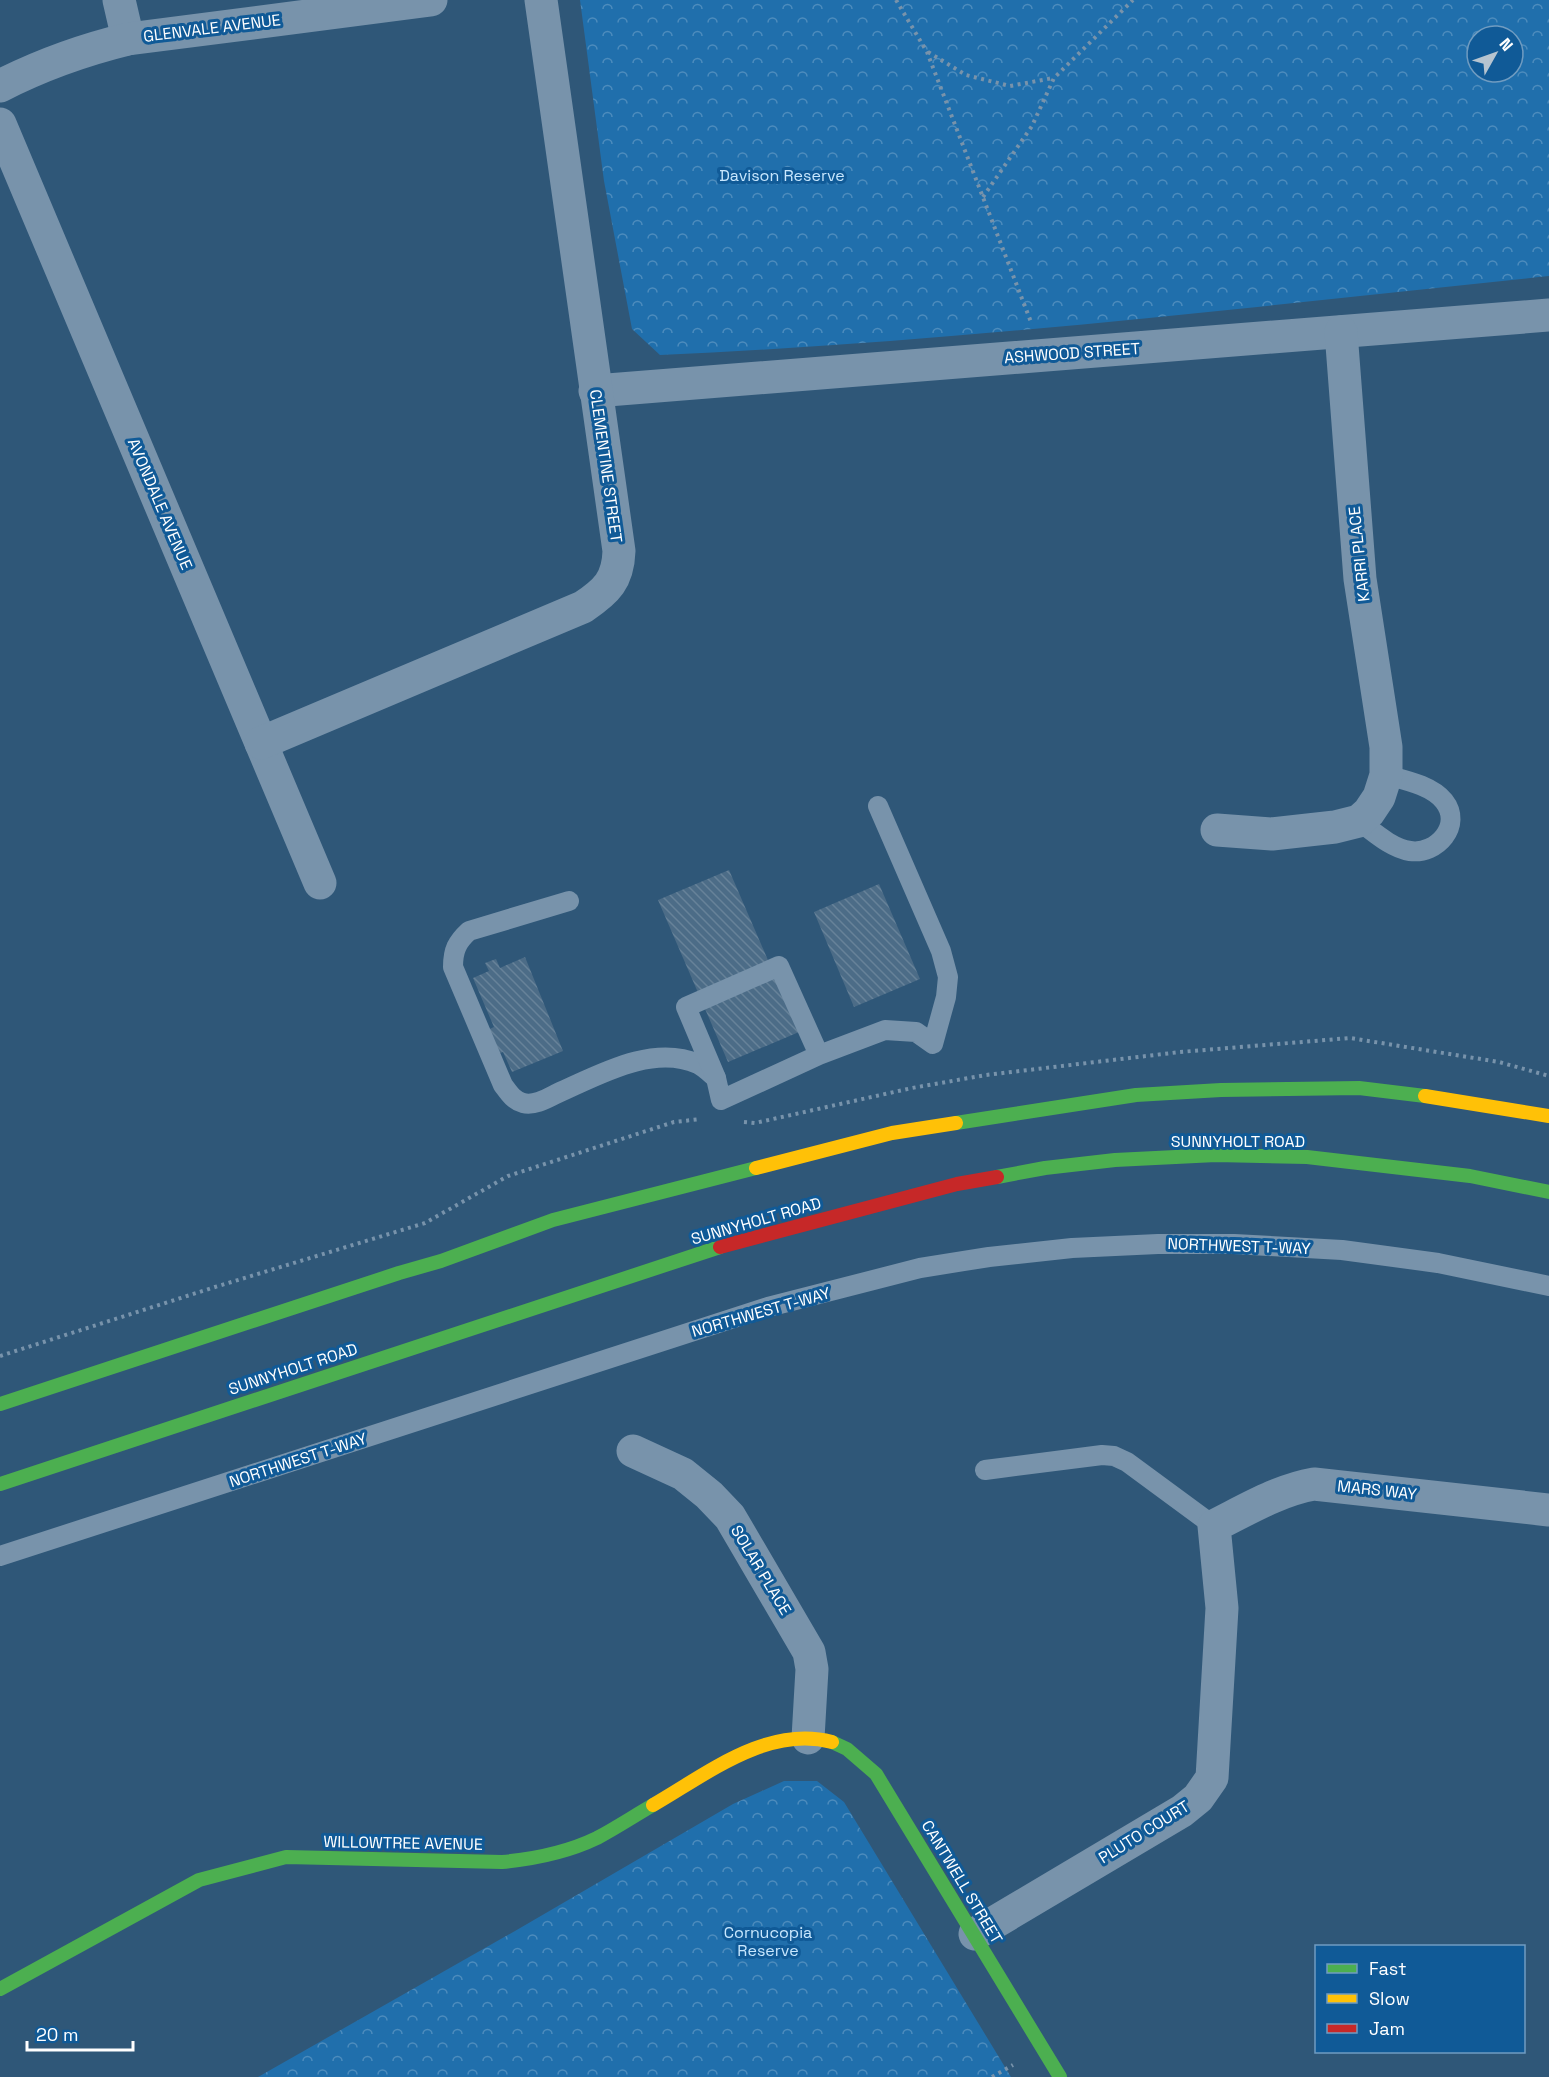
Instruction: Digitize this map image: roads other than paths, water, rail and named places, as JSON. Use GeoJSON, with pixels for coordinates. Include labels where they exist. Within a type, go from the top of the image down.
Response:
{"type":"FeatureCollection","features":[{"type":"Feature","properties":{"kind":"main road"},"geometry":{"type":"LineString","coordinates":[[0,1404],[441,1261],[553,1220],[892,1133],[1136,1095],[1233,1090],[1359,1088],[1456,1100],[1549,1116]]}},
{"type":"Feature","properties":{"kind":"main road","name":"SUNNYHOLT ROAD"},"geometry":{"type":"LineString","coordinates":[[0,1484],[715,1248],[957,1184],[1045,1168],[1115,1160],[1216,1155],[1307,1157],[1470,1176],[1549,1192]]}},
{"type":"Feature","properties":{"kind":"main road","name":"WILLOWTREE AVENUE"},"geometry":{"type":"LineString","coordinates":[[0,1989],[199,1880],[286,1857],[502,1862],[537,1859],[571,1849],[596,1838],[750,1749],[774,1740],[798,1736],[807,1738]]}},
{"type":"Feature","properties":{"kind":"main road","name":"CANTWELL STREET"},"geometry":{"type":"LineString","coordinates":[[807,1738],[843,1745],[861,1758],[876,1774],[1060,2077]]}},
{"type":"Feature","properties":{"kind":"street"},"geometry":{"type":"LineString","coordinates":[[119,0],[128,39]]}},
{"type":"Feature","properties":{"kind":"street","name":"GLENVALE AVENUE"},"geometry":{"type":"LineString","coordinates":[[0,86],[60,59],[93,47],[128,39],[431,0]]}},
{"type":"Feature","properties":{"kind":"street","name":"CLEMENTINE STREET"},"geometry":{"type":"LineString","coordinates":[[261,743],[583,607],[607,589],[618,566],[619,550],[541,0]]}},
{"type":"Feature","properties":{"kind":"street","name":"AVONDALE AVENUE"},"geometry":{"type":"LineString","coordinates":[[0,124],[320,883]]}},
{"type":"Feature","properties":{"kind":"street","name":"ASHWOOD STREET"},"geometry":{"type":"LineString","coordinates":[[595,391],[1549,315]]}},
{"type":"Feature","properties":{"kind":"street","name":"KARRI PLACE"},"geometry":{"type":"LineString","coordinates":[[1341,332],[1360,579],[1386,747],[1386,775],[1379,797],[1369,812],[1359,821]]}},
{"type":"Feature","properties":{"kind":"street"},"geometry":{"type":"LineString","coordinates":[[1217,830],[1272,834],[1335,827],[1359,821]]}},
{"type":"Feature","properties":{"kind":"street","name":"SOLAR PLACE"},"geometry":{"type":"LineString","coordinates":[[633,1451],[690,1479],[709,1494],[730,1517],[809,1652],[812,1669],[807,1738]]}},
{"type":"Feature","properties":{"kind":"street","name":"MARS WAY"},"geometry":{"type":"LineString","coordinates":[[1214,1526],[1282,1493],[1299,1486],[1314,1484],[1549,1510]]}},
{"type":"Feature","properties":{"kind":"street","name":"PLUTO COURT"},"geometry":{"type":"LineString","coordinates":[[975,1934],[1182,1811],[1198,1798],[1212,1778],[1222,1608],[1214,1526]]}},
{"type":"Feature","properties":{"kind":"lane"},"geometry":{"type":"LineString","coordinates":[[1359,821],[1387,841],[1414,851],[1435,846],[1450,828],[1450,813],[1444,801],[1433,792],[1386,775]]}},
{"type":"Feature","properties":{"kind":"lane"},"geometry":{"type":"LineString","coordinates":[[819,1055],[779,966],[686,1007],[716,1078],[721,1100],[819,1055],[885,1030],[916,1032],[933,1044],[946,997],[948,976],[941,951],[878,806]]}},
{"type":"Feature","properties":{"kind":"lane"},"geometry":{"type":"LineString","coordinates":[[569,900],[469,931],[458,940],[453,954],[453,967],[503,1085],[512,1098],[525,1103],[538,1102],[638,1060],[675,1057],[699,1064],[716,1078]]}},
{"type":"Feature","properties":{"kind":"lane","name":"NORTHWEST T-WAY"},"geometry":{"type":"LineString","coordinates":[[0,1556],[768,1307],[920,1268],[989,1257],[1072,1248],[1158,1244],[1234,1244],[1353,1252],[1438,1263],[1549,1286]]}},
{"type":"Feature","properties":{"kind":"lane"},"geometry":{"type":"LineString","coordinates":[[986,1470],[1102,1455],[1114,1456],[1127,1462],[1214,1526]]}},
{"type":"Feature","properties":{"kind":"park label","name":"Davison Reserve"},"geometry":{"type":"Point","coordinates":[782,175]}},
{"type":"Feature","properties":{"kind":"park label","name":"Cornucopia Reserve"},"geometry":{"type":"Point","coordinates":[768,1941]}}]}
